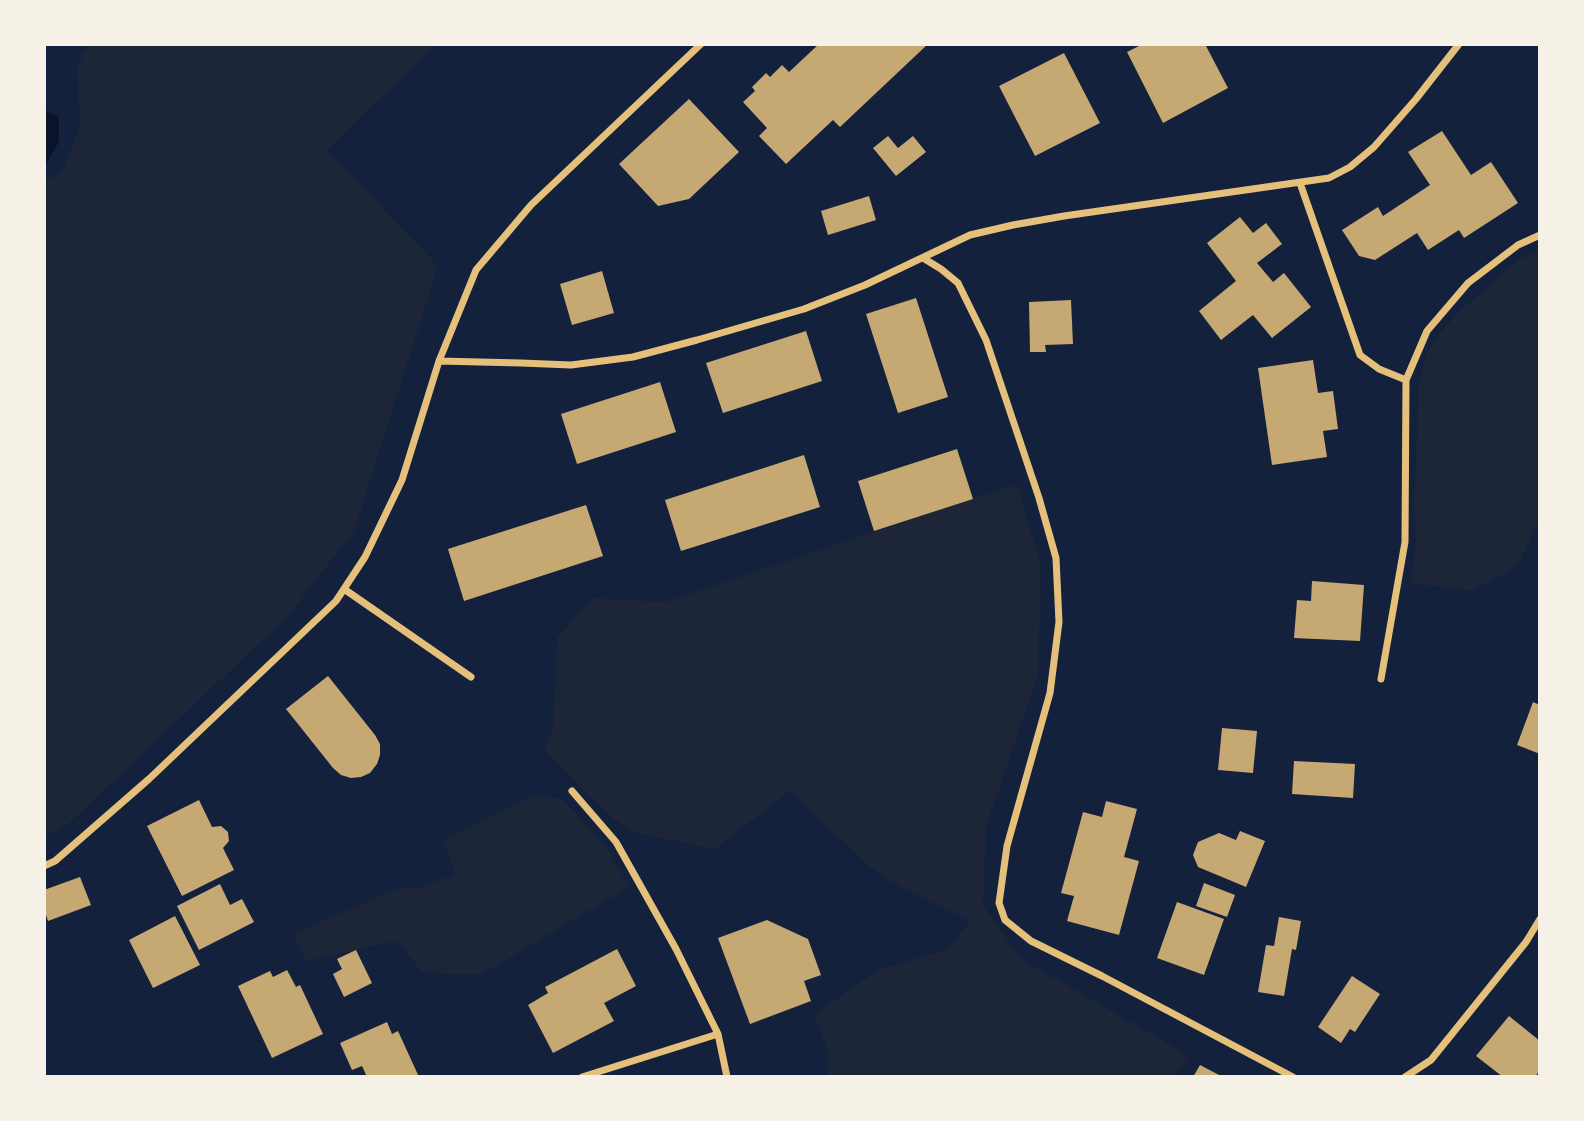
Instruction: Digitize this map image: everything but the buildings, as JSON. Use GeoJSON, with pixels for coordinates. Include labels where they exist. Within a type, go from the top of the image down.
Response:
{"type":"FeatureCollection","features":[{"type":"Feature","properties":{"kind":"street"},"geometry":{"type":"LineString","coordinates":[[44,866],[55,861],[149,779],[336,601],[365,556],[402,480],[439,362],[476,270],[531,205],[701,44]]}},
{"type":"Feature","properties":{"kind":"street"},"geometry":{"type":"LineString","coordinates":[[439,362],[571,365],[632,356],[804,309],[865,285],[970,235],[1064,216],[1329,178],[1350,167],[1374,147],[1459,44]]}},
{"type":"Feature","properties":{"kind":"street"},"geometry":{"type":"LineString","coordinates":[[1300,183],[1360,355],[1379,369],[1406,380]]}},
{"type":"Feature","properties":{"kind":"street"},"geometry":{"type":"LineString","coordinates":[[1381,679],[1405,542],[1406,380],[1427,331],[1468,283],[1518,245],[1540,234]]}},
{"type":"Feature","properties":{"kind":"street"},"geometry":{"type":"LineString","coordinates":[[923,258],[958,283],[986,340],[1039,498],[1056,558],[1059,622],[1050,693],[1007,846],[999,903],[1006,920],[1031,941],[1293,1077]]}},
{"type":"Feature","properties":{"kind":"street"},"geometry":{"type":"LineString","coordinates":[[344,589],[471,677]]}},
{"type":"Feature","properties":{"kind":"street"},"geometry":{"type":"LineString","coordinates":[[572,791],[616,842],[676,949],[718,1034],[727,1077]]}},
{"type":"Feature","properties":{"kind":"street"},"geometry":{"type":"LineString","coordinates":[[1405,1077],[1431,1060],[1527,942],[1540,919]]}},
{"type":"Feature","properties":{"kind":"street"},"geometry":{"type":"LineString","coordinates":[[582,1077],[718,1034]]}},
{"type":"Feature","properties":{"kind":"shaded area"},"geometry":{"type":"Polygon","coordinates":[[[90,44],[436,44],[327,150],[438,266],[354,531],[289,615],[68,824],[44,837],[44,182],[63,169],[80,126],[77,66],[90,44]]]}},
{"type":"Feature","properties":{"kind":"shaded area"},"geometry":{"type":"Polygon","coordinates":[[[44,110],[59,117],[59,142],[44,167],[44,110]]]}},
{"type":"Feature","properties":{"kind":"shaded area"},"geometry":{"type":"Polygon","coordinates":[[[1540,250],[1540,518],[1518,565],[1473,591],[1411,583],[1416,543],[1414,506],[1419,383],[1427,354],[1439,334],[1460,311],[1517,261],[1540,250]]]}},
{"type":"Feature","properties":{"kind":"shaded area"},"geometry":{"type":"Polygon","coordinates":[[[1017,484],[1041,566],[1038,675],[986,827],[983,905],[1021,959],[1188,1055],[1176,1077],[828,1077],[827,1046],[813,1015],[878,970],[946,950],[970,921],[898,885],[869,866],[790,791],[715,849],[631,832],[609,815],[544,750],[553,732],[557,638],[592,598],[665,602],[1017,484]]]}},
{"type":"Feature","properties":{"kind":"shaded area"},"geometry":{"type":"Polygon","coordinates":[[[537,794],[564,800],[607,848],[629,887],[481,975],[423,973],[397,941],[306,961],[293,934],[396,889],[422,887],[455,874],[443,840],[537,794]]]}}]}
